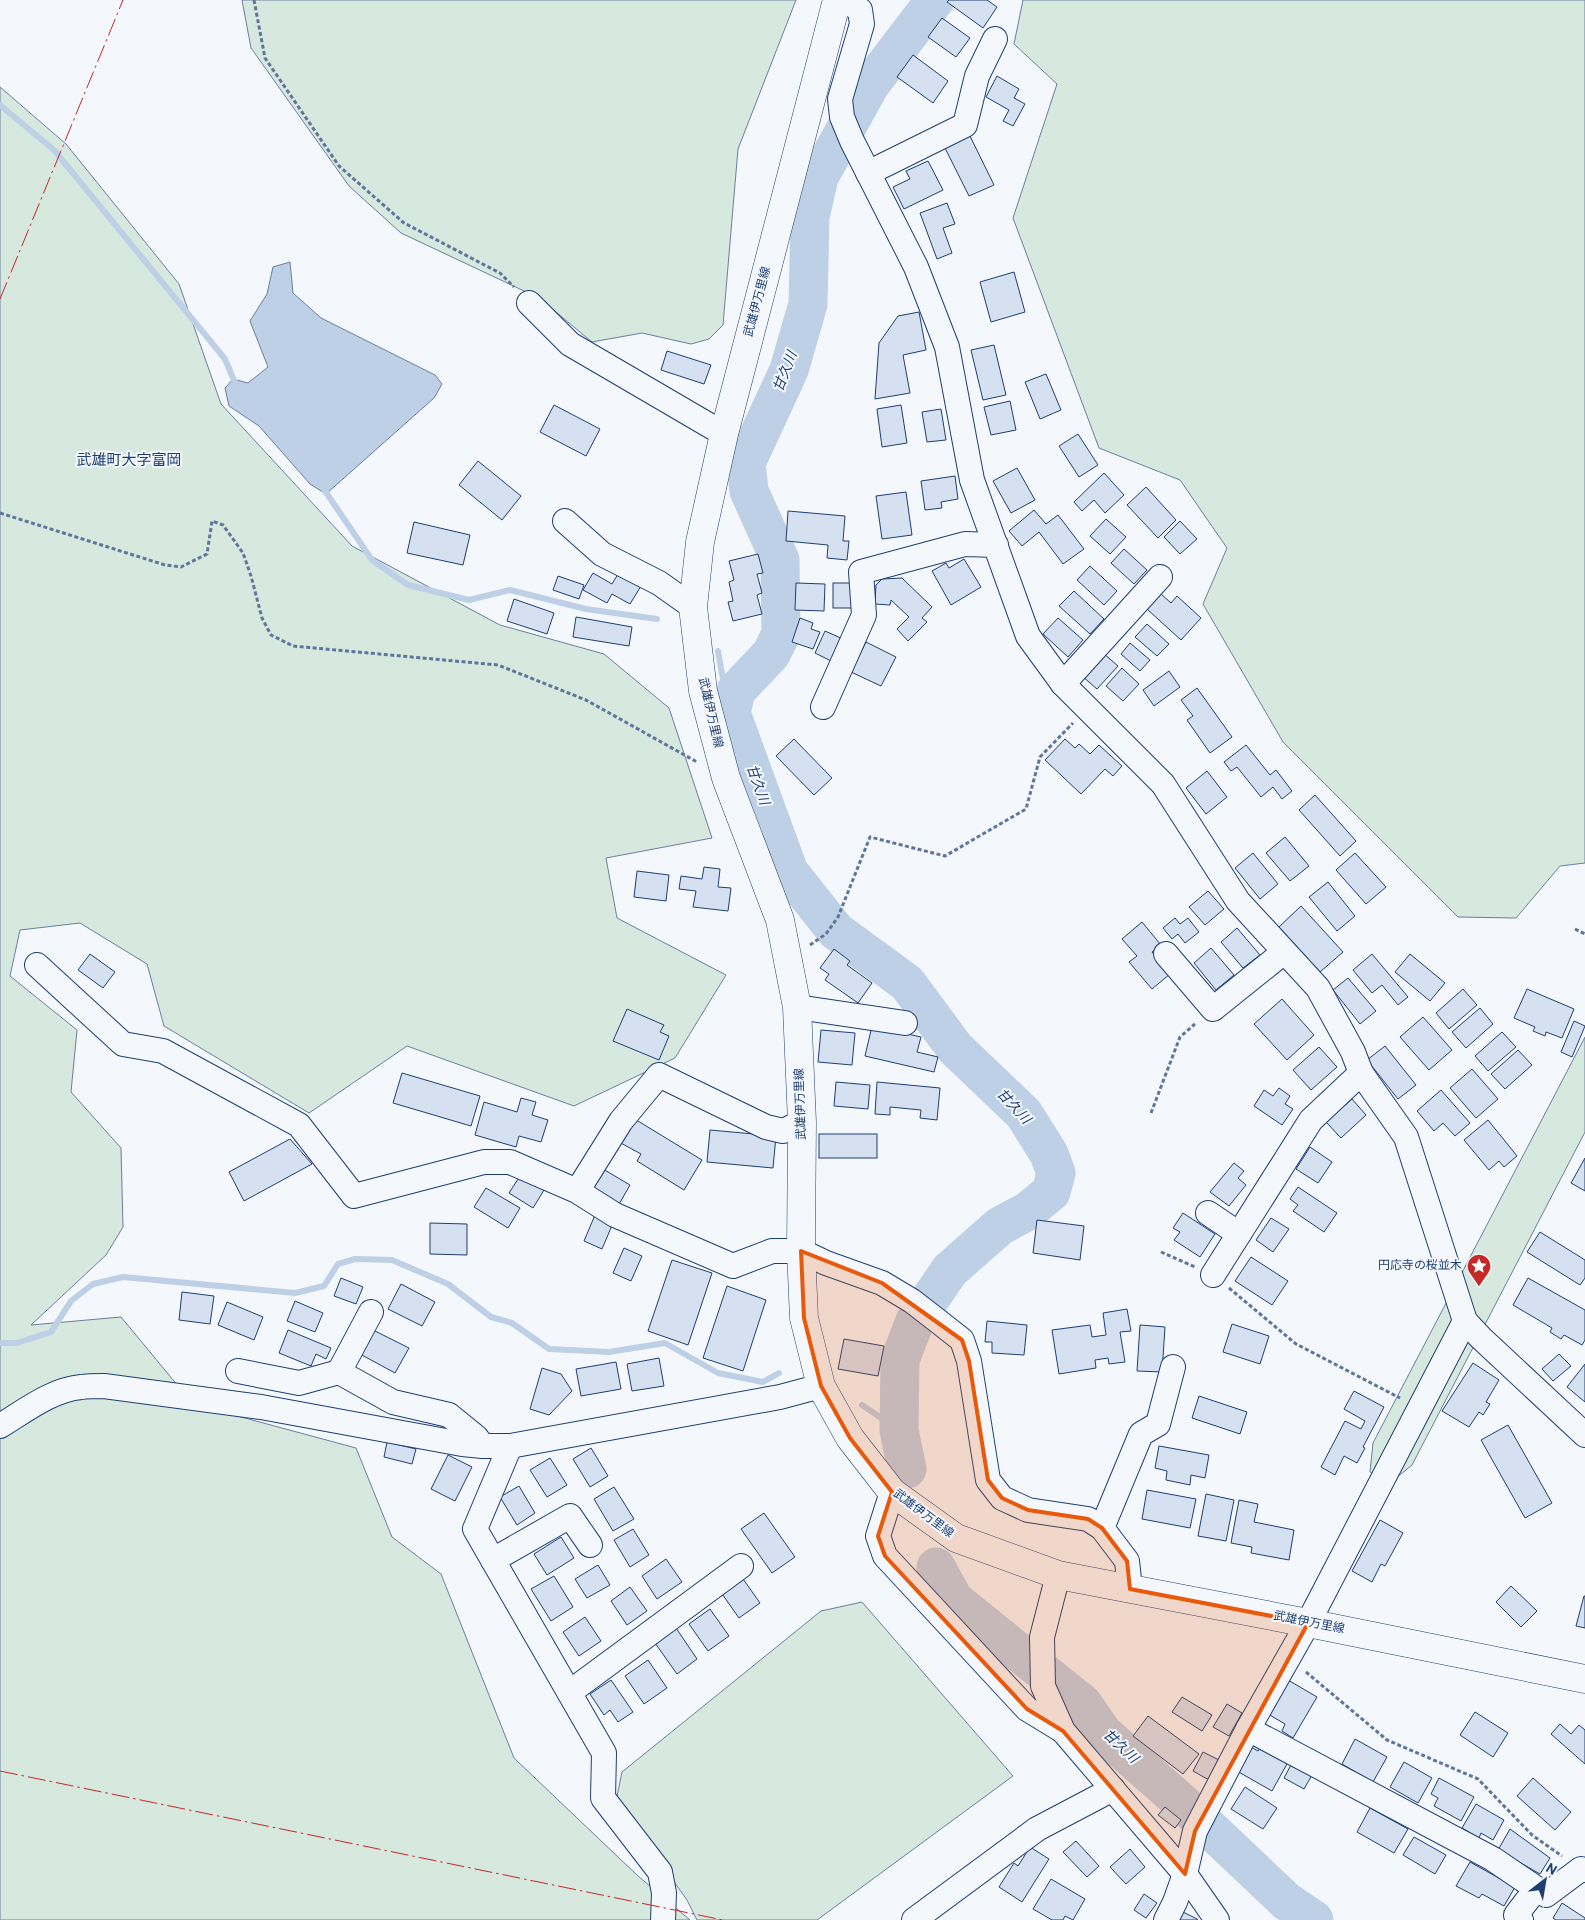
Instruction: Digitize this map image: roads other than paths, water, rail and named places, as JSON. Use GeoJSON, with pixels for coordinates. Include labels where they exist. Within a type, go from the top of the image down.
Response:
{"type":"FeatureCollection","features":[{"type":"Feature","properties":{"kind":"main road","name":"武雄伊万里線"},"geometry":{"type":"LineString","coordinates":[[837,0],[724,434],[700,542],[693,607],[703,691],[726,778],[780,920],[797,1007],[802,1122],[801,1251],[804,1318],[821,1386],[850,1438],[892,1492],[956,1538],[1058,1576],[1308,1623],[1585,1679]]}},
{"type":"Feature","properties":{"kind":"street"},"geometry":{"type":"LineString","coordinates":[[844,0],[860,10],[862,24],[840,99],[842,117],[852,142],[916,267],[947,347],[972,480],[1028,636],[1063,684],[1163,784],[1238,901],[1318,988],[1354,1052],[1361,1073],[1406,1137],[1465,1321],[1585,1435]]}},
{"type":"Feature","properties":{"kind":"street"},"geometry":{"type":"LineString","coordinates":[[868,173],[965,125],[976,76],[995,39]]}},
{"type":"Feature","properties":{"kind":"street"},"geometry":{"type":"LineString","coordinates":[[529,303],[570,344],[724,434]]}},
{"type":"Feature","properties":{"kind":"street"},"geometry":{"type":"LineString","coordinates":[[565,521],[602,554],[659,583],[693,607]]}},
{"type":"Feature","properties":{"kind":"street"},"geometry":{"type":"LineString","coordinates":[[823,707],[864,615],[861,572],[964,544],[996,546]]}},
{"type":"Feature","properties":{"kind":"street"},"geometry":{"type":"LineString","coordinates":[[1063,684],[1160,578]]}},
{"type":"Feature","properties":{"kind":"street"},"geometry":{"type":"LineString","coordinates":[[1166,954],[1213,1009],[1284,952]]}},
{"type":"Feature","properties":{"kind":"street"},"geometry":{"type":"LineString","coordinates":[[37,965],[123,1044],[163,1050],[299,1125],[354,1196],[484,1162],[510,1162],[577,1192],[615,1215],[732,1266],[772,1251],[801,1251],[826,1263],[882,1283],[912,1301],[962,1340],[969,1361],[988,1480],[1002,1498],[1028,1510],[1088,1519],[1102,1528],[1126,1561],[1130,1589]]}},
{"type":"Feature","properties":{"kind":"street"},"geometry":{"type":"LineString","coordinates":[[797,1007],[905,1023]]}},
{"type":"Feature","properties":{"kind":"street"},"geometry":{"type":"LineString","coordinates":[[1213,1275],[1311,1120],[1361,1073]]}},
{"type":"Feature","properties":{"kind":"street"},"geometry":{"type":"LineString","coordinates":[[581,1185],[621,1121],[659,1075],[766,1127],[783,1131],[802,1122]]}},
{"type":"Feature","properties":{"kind":"street"},"geometry":{"type":"LineString","coordinates":[[1208,1213],[1239,1234]]}},
{"type":"Feature","properties":{"kind":"street"},"geometry":{"type":"LineString","coordinates":[[339,1372],[370,1312]]}},
{"type":"Feature","properties":{"kind":"street"},"geometry":{"type":"LineString","coordinates":[[1166,1920],[1176,1902],[1195,1831],[1248,1729],[1308,1623],[1465,1321]]}},
{"type":"Feature","properties":{"kind":"street"},"geometry":{"type":"LineString","coordinates":[[1102,1528],[1141,1434],[1158,1424],[1173,1367]]}},
{"type":"Feature","properties":{"kind":"street"},"geometry":{"type":"LineString","coordinates":[[238,1371],[299,1383],[339,1372],[393,1402],[449,1415],[476,1437],[483,1446]]}},
{"type":"Feature","properties":{"kind":"street"},"geometry":{"type":"LineString","coordinates":[[0,1426],[42,1400],[65,1390],[80,1386],[104,1386],[260,1407],[483,1446],[510,1446],[780,1397],[821,1386]]}},
{"type":"Feature","properties":{"kind":"street"},"geometry":{"type":"LineString","coordinates":[[510,1446],[475,1529],[604,1752],[603,1798],[660,1872],[664,1892],[664,1920]]}},
{"type":"Feature","properties":{"kind":"street"},"geometry":{"type":"LineString","coordinates":[[892,1492],[878,1536],[885,1556],[1027,1708],[1063,1731],[1185,1874],[1217,1920]]}},
{"type":"Feature","properties":{"kind":"street"},"geometry":{"type":"LineString","coordinates":[[493,1560],[570,1516],[590,1545]]}},
{"type":"Feature","properties":{"kind":"street"},"geometry":{"type":"LineString","coordinates":[[570,1692],[741,1566]]}},
{"type":"Feature","properties":{"kind":"street"},"geometry":{"type":"LineString","coordinates":[[1058,1576],[1042,1637],[1043,1686],[1063,1731]]}},
{"type":"Feature","properties":{"kind":"street"},"geometry":{"type":"LineString","coordinates":[[1248,1729],[1493,1859],[1546,1895],[1583,1870]]}},
{"type":"Feature","properties":{"kind":"street"},"geometry":{"type":"LineString","coordinates":[[914,1920],[1037,1829],[1113,1789]]}},
{"type":"Feature","properties":{"kind":"street"},"geometry":{"type":"LineString","coordinates":[[1521,1920],[1516,1915],[1536,1889]]}},
{"type":"Feature","properties":{"kind":"water"},"geometry":{"type":"Polygon","coordinates":[[[290,262],[293,293],[321,318],[435,375],[442,384],[434,398],[326,494],[310,484],[259,426],[229,406],[225,388],[233,379],[248,383],[268,367],[250,321],[267,294],[273,267],[290,262]]]}},
{"type":"Feature","properties":{"kind":"waterway","name":"甘久川"},"geometry":{"type":"LineString","coordinates":[[907,1469],[899,1430],[900,1360],[915,1321],[950,1270],[1000,1226],[1028,1211],[1051,1192],[1056,1173],[1049,1154],[1024,1114],[955,1048],[907,983],[836,931],[789,872],[731,713],[736,691],[771,654],[781,634],[780,560],[749,491],[746,463],[789,370],[808,304],[810,217],[819,177],[870,85],[935,0]]}},
{"type":"Feature","properties":{"kind":"waterway"},"geometry":{"type":"LineString","coordinates":[[0,105],[54,150],[225,359],[236,385]]}},
{"type":"Feature","properties":{"kind":"waterway"},"geometry":{"type":"LineString","coordinates":[[323,488],[372,560],[408,585],[469,600],[510,590],[586,609],[657,619]]}},
{"type":"Feature","properties":{"kind":"waterway"},"geometry":{"type":"LineString","coordinates":[[718,651],[731,713]]}},
{"type":"Feature","properties":{"kind":"waterway"},"geometry":{"type":"LineString","coordinates":[[0,1343],[17,1343],[51,1332],[71,1301],[93,1284],[123,1277],[295,1293],[324,1286],[338,1264],[355,1259],[392,1260],[448,1284],[491,1317],[512,1323],[549,1349],[609,1352],[665,1343],[718,1373],[763,1382],[779,1373]]}},
{"type":"Feature","properties":{"kind":"waterway"},"geometry":{"type":"LineString","coordinates":[[862,1405],[899,1430]]}},
{"type":"Feature","properties":{"kind":"waterway","name":"甘久川"},"geometry":{"type":"LineString","coordinates":[[936,1567],[954,1600],[1083,1704],[1103,1733],[1190,1810],[1286,1901],[1314,1920]]}},
{"type":"Feature","properties":{"kind":"place","name":"円応寺の桜並木"},"geometry":{"type":"Point","coordinates":[1479,1287]}},
{"type":"Feature","properties":{"kind":"district","name":"武雄町大字富岡"},"geometry":{"type":"Point","coordinates":[129,461]}}]}
